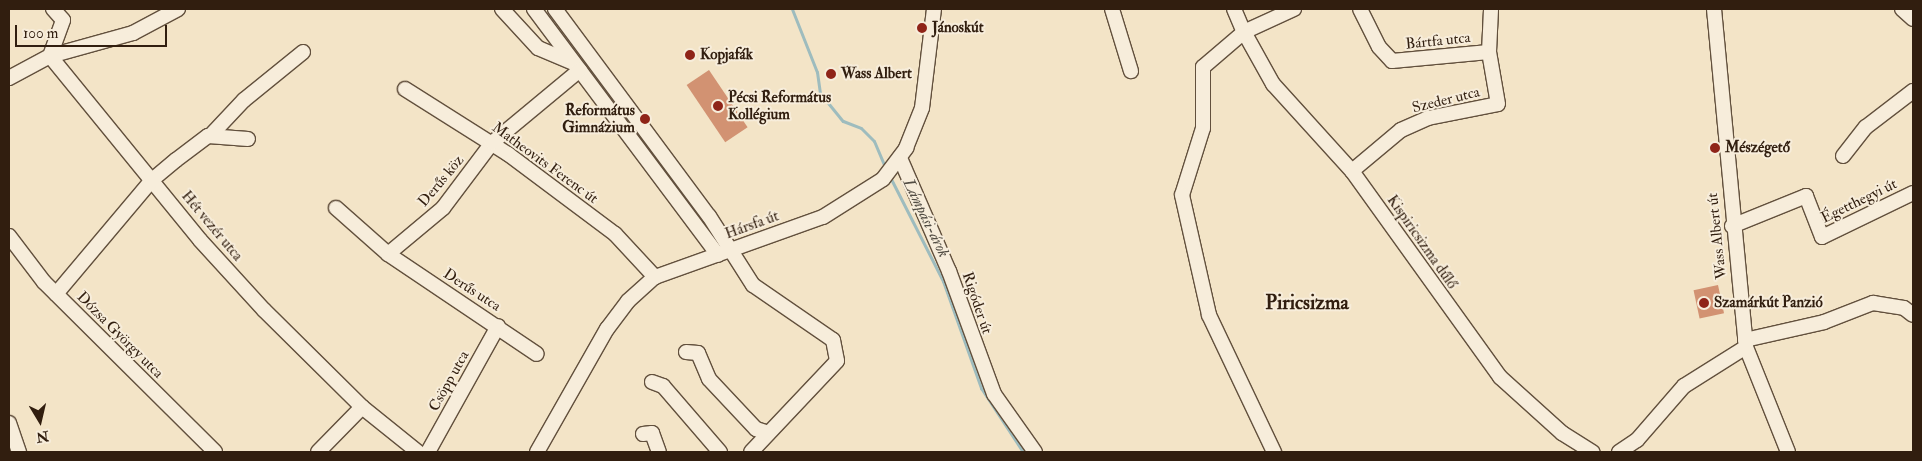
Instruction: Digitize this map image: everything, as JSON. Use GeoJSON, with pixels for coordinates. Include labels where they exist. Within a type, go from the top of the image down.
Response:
{"type":"FeatureCollection","features":[{"type":"Feature","properties":{"kind":"street"},"geometry":{"type":"LineString","coordinates":[[50,56],[64,20],[53,9]]}},
{"type":"Feature","properties":{"kind":"street"},"geometry":{"type":"LineString","coordinates":[[9,78],[50,56],[133,33],[178,9]]}},
{"type":"Feature","properties":{"kind":"street"},"geometry":{"type":"LineString","coordinates":[[502,9],[538,48],[577,67]]}},
{"type":"Feature","properties":{"kind":"street"},"geometry":{"type":"LineString","coordinates":[[534,9],[577,67],[724,253],[753,285],[825,332],[838,352],[837,360],[751,452]]}},
{"type":"Feature","properties":{"kind":"street"},"geometry":{"type":"LineString","coordinates":[[554,9],[724,253]]}},
{"type":"Feature","properties":{"kind":"street","name":"Hársfa út"},"geometry":{"type":"LineString","coordinates":[[537,452],[607,329],[628,301],[655,277],[823,217],[883,179],[897,161],[922,108],[934,9]]}},
{"type":"Feature","properties":{"kind":"street"},"geometry":{"type":"LineString","coordinates":[[1112,9],[1131,71]]}},
{"type":"Feature","properties":{"kind":"street","name":"Kispiricsizma dűlő"},"geometry":{"type":"LineString","coordinates":[[1234,9],[1244,32],[1283,96],[1352,171],[1500,377],[1562,434],[1592,452]]}},
{"type":"Feature","properties":{"kind":"street"},"geometry":{"type":"LineString","coordinates":[[1274,452],[1208,315],[1182,195],[1203,128],[1202,66],[1244,32],[1294,9]]}},
{"type":"Feature","properties":{"kind":"street","name":"Bártfa utca"},"geometry":{"type":"LineString","coordinates":[[1360,9],[1379,47],[1392,62],[1489,52]]}},
{"type":"Feature","properties":{"kind":"street","name":"Szeder utca"},"geometry":{"type":"LineString","coordinates":[[1352,171],[1401,130],[1428,118],[1498,104],[1489,52],[1491,9]]}},
{"type":"Feature","properties":{"kind":"street","name":"Wass Albert út"},"geometry":{"type":"LineString","coordinates":[[1714,9],[1732,226],[1746,344],[1788,452]]}},
{"type":"Feature","properties":{"kind":"street"},"geometry":{"type":"LineString","coordinates":[[1902,9],[1913,19]]}},
{"type":"Feature","properties":{"kind":"street"},"geometry":{"type":"LineString","coordinates":[[56,294],[152,180],[211,135],[244,100],[303,52]]}},
{"type":"Feature","properties":{"kind":"street","name":"Hét vezér utca"},"geometry":{"type":"LineString","coordinates":[[50,56],[152,180],[264,310],[362,407],[418,452]]}},
{"type":"Feature","properties":{"kind":"street","name":"Derűs köz"},"geometry":{"type":"LineString","coordinates":[[388,254],[443,208],[492,143],[577,67]]}},
{"type":"Feature","properties":{"kind":"street","name":"Matheovits Ferenc út"},"geometry":{"type":"LineString","coordinates":[[405,89],[492,143],[615,234],[655,277]]}},
{"type":"Feature","properties":{"kind":"street"},"geometry":{"type":"LineString","coordinates":[[1843,156],[1866,127],[1913,91]]}},
{"type":"Feature","properties":{"kind":"street"},"geometry":{"type":"LineString","coordinates":[[211,135],[248,139]]}},
{"type":"Feature","properties":{"kind":"street","name":"Rigóder út"},"geometry":{"type":"LineString","coordinates":[[897,161],[949,270],[994,394],[1035,452]]}},
{"type":"Feature","properties":{"kind":"street","name":"Égetthegyi út"},"geometry":{"type":"LineString","coordinates":[[1732,226],[1806,196],[1822,237],[1913,193]]}},
{"type":"Feature","properties":{"kind":"street","name":"Derűs utca"},"geometry":{"type":"LineString","coordinates":[[336,208],[388,254],[498,326],[537,354]]}},
{"type":"Feature","properties":{"kind":"street","name":"Dózsa György utca"},"geometry":{"type":"LineString","coordinates":[[9,236],[56,294],[214,452]]}},
{"type":"Feature","properties":{"kind":"street"},"geometry":{"type":"LineString","coordinates":[[1619,452],[1637,440],[1684,386],[1746,344],[1824,322],[1873,303],[1904,308],[1913,315]]}},
{"type":"Feature","properties":{"kind":"street","name":"Csöpp utca"},"geometry":{"type":"LineString","coordinates":[[428,452],[498,326]]}},
{"type":"Feature","properties":{"kind":"street"},"geometry":{"type":"LineString","coordinates":[[686,352],[698,352],[709,379],[756,429],[768,433]]}},
{"type":"Feature","properties":{"kind":"street"},"geometry":{"type":"LineString","coordinates":[[652,382],[668,391],[720,452]]}},
{"type":"Feature","properties":{"kind":"street"},"geometry":{"type":"LineString","coordinates":[[318,452],[362,407]]}},
{"type":"Feature","properties":{"kind":"street"},"geometry":{"type":"LineString","coordinates":[[9,423],[19,452]]}},
{"type":"Feature","properties":{"kind":"street"},"geometry":{"type":"LineString","coordinates":[[643,434],[652,433],[659,452]]}},
{"type":"Feature","properties":{"kind":"building","name":"Pécsi Református Kollégium"},"geometry":{"type":"Polygon","coordinates":[[[709,70],[748,127],[725,142],[687,85],[709,70]]]}},
{"type":"Feature","properties":{"kind":"building","name":"Szamárkút Panzió"},"geometry":{"type":"Polygon","coordinates":[[[1718,285],[1724,313],[1700,319],[1694,290],[1718,285]]]}},
{"type":"Feature","properties":{"kind":"waterway","name":"Lámpási-árok"},"geometry":{"type":"LineString","coordinates":[[792,9],[817,72],[820,93],[843,121],[861,128],[874,141],[886,169]]}},
{"type":"Feature","properties":{"kind":"waterway","name":"Lámpási-árok"},"geometry":{"type":"LineString","coordinates":[[890,177],[943,281],[981,388],[1023,452]]}},
{"type":"Feature","properties":{"kind":"place","name":"Jánoskút"},"geometry":{"type":"Point","coordinates":[922,28]}},
{"type":"Feature","properties":{"kind":"place","name":"Kopjafák"},"geometry":{"type":"Point","coordinates":[690,55]}},
{"type":"Feature","properties":{"kind":"place","name":"Wass Albert"},"geometry":{"type":"Point","coordinates":[831,74]}},
{"type":"Feature","properties":{"kind":"place","name":"Pécsi Református Kollégium"},"geometry":{"type":"Point","coordinates":[718,106]}},
{"type":"Feature","properties":{"kind":"place","name":"Református Gimnázium"},"geometry":{"type":"Point","coordinates":[645,119]}},
{"type":"Feature","properties":{"kind":"place","name":"Mészégető"},"geometry":{"type":"Point","coordinates":[1715,148]}},
{"type":"Feature","properties":{"kind":"place","name":"Szamárkút Panzió"},"geometry":{"type":"Point","coordinates":[1704,303]}},
{"type":"Feature","properties":{"kind":"district","name":"Piricsizma"},"geometry":{"type":"Point","coordinates":[1307,302]}}]}
